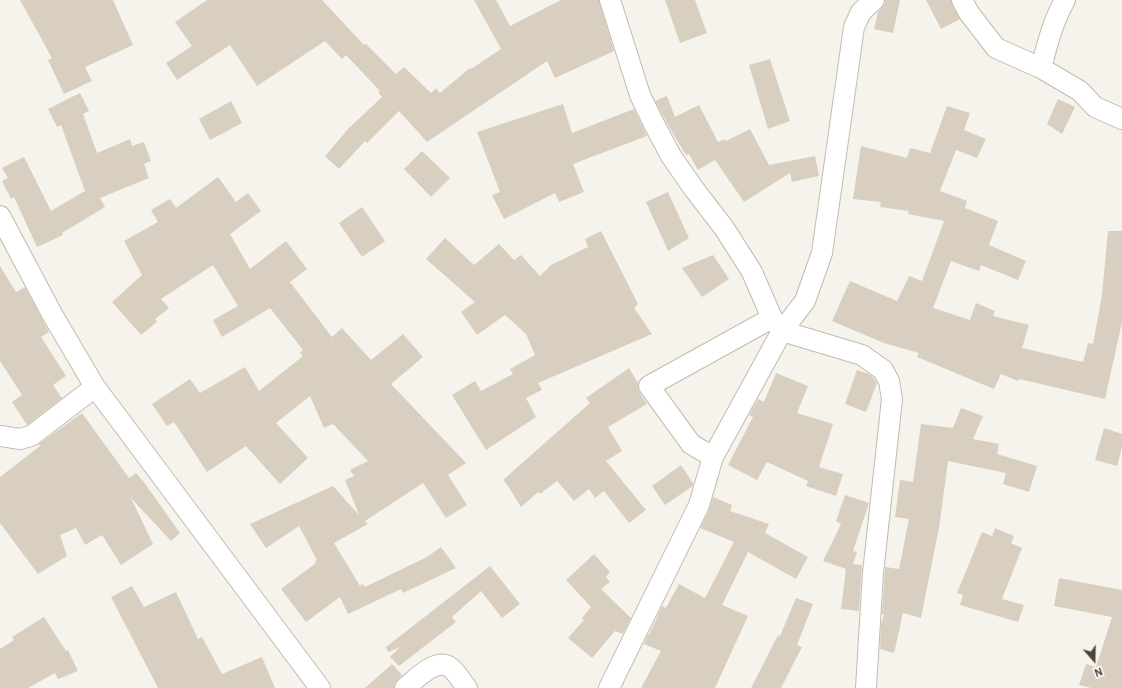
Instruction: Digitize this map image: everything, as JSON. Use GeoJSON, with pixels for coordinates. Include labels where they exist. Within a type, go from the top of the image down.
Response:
{"type":"FeatureCollection","features":[{"type":"Feature","properties":{"kind":"street"},"geometry":{"type":"LineString","coordinates":[[610,0],[640,94],[653,122],[671,156],[724,228],[752,272],[777,324],[862,356],[882,370],[889,381],[892,399],[873,573],[866,688]]}},
{"type":"Feature","properties":{"kind":"street"},"geometry":{"type":"LineString","coordinates":[[962,0],[969,13],[996,48],[1041,68],[1080,91],[1094,106],[1122,119]]}},
{"type":"Feature","properties":{"kind":"street"},"geometry":{"type":"LineString","coordinates":[[1041,68],[1047,43],[1061,2]]}},
{"type":"Feature","properties":{"kind":"street"},"geometry":{"type":"LineString","coordinates":[[713,457],[691,444],[649,386],[777,324],[805,301],[822,253],[854,27],[864,4]]}},
{"type":"Feature","properties":{"kind":"street"},"geometry":{"type":"LineString","coordinates":[[0,216],[52,314],[95,387],[320,688]]}},
{"type":"Feature","properties":{"kind":"street"},"geometry":{"type":"LineString","coordinates":[[609,688],[700,505],[713,457],[777,324]]}},
{"type":"Feature","properties":{"kind":"street"},"geometry":{"type":"LineString","coordinates":[[0,436],[20,439],[30,436],[95,387]]}},
{"type":"Feature","properties":{"kind":"street"},"geometry":{"type":"LineString","coordinates":[[405,688],[433,666],[442,664],[451,667],[467,688]]}},
{"type":"Feature","properties":{"kind":"building"},"geometry":{"type":"Polygon","coordinates":[[[20,0],[113,0],[133,45],[85,67],[92,81],[64,94],[48,60],[52,58],[20,0]]]}},
{"type":"Feature","properties":{"kind":"building"},"geometry":{"type":"Polygon","coordinates":[[[207,0],[322,0],[364,45],[366,44],[396,74],[404,67],[431,93],[436,88],[440,93],[470,68],[471,69],[501,49],[474,0],[496,0],[510,26],[561,0],[599,0],[614,51],[555,78],[547,61],[427,142],[399,111],[367,143],[365,141],[339,169],[325,156],[349,128],[382,97],[378,92],[380,91],[346,55],[342,59],[325,41],[257,86],[230,45],[177,80],[166,63],[192,46],[175,22],[207,0]]]}},
{"type":"Feature","properties":{"kind":"building"},"geometry":{"type":"Polygon","coordinates":[[[665,0],[695,0],[707,33],[680,43],[665,0]]]}},
{"type":"Feature","properties":{"kind":"building"},"geometry":{"type":"Polygon","coordinates":[[[885,0],[900,0],[893,33],[874,29],[878,12],[885,4],[885,0]]]}},
{"type":"Feature","properties":{"kind":"building"},"geometry":{"type":"Polygon","coordinates":[[[926,0],[951,0],[952,5],[960,19],[941,29],[926,0]]]}},
{"type":"Feature","properties":{"kind":"building"},"geometry":{"type":"Polygon","coordinates":[[[770,59],[790,121],[768,129],[749,65],[770,59]]]}},
{"type":"Feature","properties":{"kind":"building"},"geometry":{"type":"Polygon","coordinates":[[[80,93],[89,111],[83,114],[97,153],[130,139],[132,146],[144,142],[151,161],[144,164],[149,178],[100,198],[105,207],[62,233],[63,235],[37,247],[14,197],[11,199],[2,181],[8,178],[2,168],[24,157],[51,211],[85,191],[61,125],[57,127],[48,109],[80,93]]]}},
{"type":"Feature","properties":{"kind":"building"},"geometry":{"type":"Polygon","coordinates":[[[667,96],[675,117],[699,105],[718,142],[725,139],[726,141],[750,129],[769,165],[815,156],[819,176],[792,182],[790,173],[744,202],[715,160],[698,170],[689,154],[686,155],[655,101],[667,96]]]}},
{"type":"Feature","properties":{"kind":"building"},"geometry":{"type":"Polygon","coordinates":[[[1058,99],[1075,107],[1062,134],[1047,124],[1058,99]]]}},
{"type":"Feature","properties":{"kind":"building"},"geometry":{"type":"Polygon","coordinates":[[[231,101],[242,123],[210,140],[199,119],[231,101]]]}},
{"type":"Feature","properties":{"kind":"building"},"geometry":{"type":"Polygon","coordinates":[[[563,104],[572,133],[634,109],[647,136],[573,164],[584,192],[559,202],[555,193],[504,219],[492,195],[500,192],[477,132],[563,104]]]}},
{"type":"Feature","properties":{"kind":"building"},"geometry":{"type":"Polygon","coordinates":[[[947,106],[970,113],[964,130],[986,139],[977,158],[956,150],[940,191],[967,201],[965,208],[998,221],[989,245],[1026,261],[1018,280],[981,265],[979,271],[951,261],[933,308],[970,320],[976,303],[995,311],[993,316],[1029,325],[1022,348],[1083,362],[1088,343],[1093,344],[1102,295],[1108,231],[1122,231],[1122,322],[1105,399],[1019,379],[1018,381],[1001,374],[994,389],[917,357],[919,353],[884,343],[832,321],[850,281],[897,301],[909,276],[922,281],[944,221],[908,214],[909,211],[880,207],[881,202],[853,199],[861,146],[907,158],[910,148],[930,153],[947,106]]]}},
{"type":"Feature","properties":{"kind":"building"},"geometry":{"type":"Polygon","coordinates":[[[422,151],[450,178],[431,197],[404,169],[422,151]]]}},
{"type":"Feature","properties":{"kind":"building"},"geometry":{"type":"Polygon","coordinates":[[[218,177],[236,202],[248,193],[261,211],[230,234],[250,269],[286,241],[307,269],[290,282],[332,337],[342,328],[371,360],[403,334],[423,357],[391,384],[466,463],[448,475],[467,505],[446,518],[423,483],[365,521],[368,524],[334,543],[360,586],[363,584],[365,587],[427,557],[441,547],[456,568],[403,593],[401,589],[348,614],[340,597],[306,622],[281,589],[316,563],[315,561],[317,560],[299,526],[266,548],[250,524],[333,486],[359,515],[345,480],[354,476],[350,470],[368,461],[333,424],[324,428],[310,396],[276,423],[308,458],[280,484],[246,446],[207,472],[174,422],[167,426],[152,404],[190,379],[200,393],[245,367],[259,391],[303,356],[300,353],[303,350],[270,308],[222,337],[213,320],[238,306],[213,265],[161,299],[169,308],[155,319],[157,322],[141,335],[112,302],[142,275],[124,241],[158,222],[151,210],[170,199],[176,208],[218,177]]]}},
{"type":"Feature","properties":{"kind":"building"},"geometry":{"type":"Polygon","coordinates":[[[668,192],[689,238],[668,251],[646,202],[668,192]]]}},
{"type":"Feature","properties":{"kind":"building"},"geometry":{"type":"Polygon","coordinates":[[[362,207],[385,241],[362,257],[339,223],[362,207]]]}},
{"type":"Feature","properties":{"kind":"building"},"geometry":{"type":"Polygon","coordinates":[[[601,231],[638,304],[634,308],[652,334],[538,383],[542,390],[526,398],[536,417],[486,450],[452,395],[475,381],[481,391],[513,374],[510,369],[535,355],[526,334],[505,315],[477,335],[461,312],[475,302],[426,259],[445,238],[474,265],[499,244],[514,260],[521,255],[540,276],[551,265],[588,247],[585,239],[601,231]]]}},
{"type":"Feature","properties":{"kind":"building"},"geometry":{"type":"Polygon","coordinates":[[[713,255],[729,279],[702,297],[682,268],[713,255]]]}},
{"type":"Feature","properties":{"kind":"building"},"geometry":{"type":"Polygon","coordinates":[[[0,266],[16,292],[25,287],[49,332],[41,337],[66,376],[53,385],[62,398],[27,425],[12,402],[22,395],[0,361],[0,266]]]}},
{"type":"Feature","properties":{"kind":"building"},"geometry":{"type":"Polygon","coordinates":[[[629,368],[638,383],[639,392],[647,404],[608,427],[622,451],[606,461],[646,510],[629,523],[604,491],[595,498],[589,489],[574,501],[557,481],[540,494],[538,492],[521,507],[503,480],[590,403],[586,398],[629,368]]]}},
{"type":"Feature","properties":{"kind":"building"},"geometry":{"type":"Polygon","coordinates":[[[857,370],[869,374],[877,383],[866,412],[845,404],[857,370]]]}},
{"type":"Feature","properties":{"kind":"building"},"geometry":{"type":"Polygon","coordinates":[[[776,373],[808,386],[797,413],[833,424],[819,467],[843,474],[836,496],[806,486],[808,481],[767,462],[757,480],[728,465],[753,417],[749,415],[758,399],[764,402],[776,373]]]}},
{"type":"Feature","properties":{"kind":"building"},"geometry":{"type":"Polygon","coordinates":[[[961,408],[983,416],[973,439],[999,444],[997,454],[1037,466],[1029,492],[1003,484],[1006,473],[948,461],[939,528],[921,618],[903,613],[894,653],[880,649],[881,625],[884,615],[882,614],[885,567],[899,569],[909,519],[895,517],[900,480],[913,482],[921,424],[953,428],[961,408]]]}},
{"type":"Feature","properties":{"kind":"building"},"geometry":{"type":"Polygon","coordinates":[[[82,413],[129,478],[136,473],[180,533],[171,541],[131,498],[153,544],[121,565],[102,535],[85,545],[76,528],[60,535],[67,556],[38,574],[0,523],[0,477],[40,446],[39,444],[82,413]]]}},
{"type":"Feature","properties":{"kind":"building"},"geometry":{"type":"Polygon","coordinates":[[[1104,428],[1122,434],[1122,447],[1117,466],[1095,460],[1104,428]]]}},
{"type":"Feature","properties":{"kind":"building"},"geometry":{"type":"Polygon","coordinates":[[[681,465],[693,483],[693,486],[665,505],[652,486],[681,465]]]}},
{"type":"Feature","properties":{"kind":"building"},"geometry":{"type":"Polygon","coordinates":[[[845,495],[869,503],[853,551],[857,552],[853,564],[862,565],[859,611],[841,609],[846,569],[823,561],[841,524],[836,521],[845,495]]]}},
{"type":"Feature","properties":{"kind":"building"},"geometry":{"type":"Polygon","coordinates":[[[713,497],[732,505],[730,511],[769,524],[765,533],[808,557],[796,579],[748,552],[722,605],[748,616],[715,688],[641,688],[661,651],[644,644],[662,606],[666,608],[679,584],[705,598],[734,542],[700,528],[709,510],[713,497]]]}},
{"type":"Feature","properties":{"kind":"building"},"geometry":{"type":"Polygon","coordinates":[[[995,528],[1014,536],[1011,543],[1022,548],[1002,599],[1024,605],[1018,622],[960,605],[963,595],[957,593],[982,532],[992,536],[995,528]]]}},
{"type":"Feature","properties":{"kind":"building"},"geometry":{"type":"Polygon","coordinates":[[[594,554],[610,572],[606,577],[610,582],[601,589],[631,618],[623,634],[615,631],[592,658],[568,638],[584,620],[582,618],[591,607],[566,580],[594,554]]]}},
{"type":"Feature","properties":{"kind":"building"},"geometry":{"type":"Polygon","coordinates":[[[490,566],[520,604],[502,618],[481,591],[452,617],[456,622],[399,666],[390,657],[400,647],[388,652],[386,647],[490,566]]]}},
{"type":"Feature","properties":{"kind":"building"},"geometry":{"type":"Polygon","coordinates":[[[1059,578],[1122,590],[1122,688],[1091,688],[1079,685],[1086,664],[1096,667],[1112,617],[1054,606],[1059,578]]]}},
{"type":"Feature","properties":{"kind":"building"},"geometry":{"type":"Polygon","coordinates":[[[132,586],[144,607],[176,592],[198,639],[202,637],[222,674],[262,657],[275,688],[158,688],[111,597],[132,586]]]}},
{"type":"Feature","properties":{"kind":"building"},"geometry":{"type":"Polygon","coordinates":[[[796,598],[813,604],[797,645],[802,647],[781,688],[751,688],[778,635],[780,636],[796,598]]]}},
{"type":"Feature","properties":{"kind":"building"},"geometry":{"type":"Polygon","coordinates":[[[44,617],[66,651],[68,650],[78,671],[58,679],[55,673],[28,688],[0,688],[0,649],[14,640],[12,637],[44,617]]]}},
{"type":"Feature","properties":{"kind":"building"},"geometry":{"type":"Polygon","coordinates":[[[392,664],[402,675],[394,684],[394,688],[365,688],[392,664]]]}}]}
